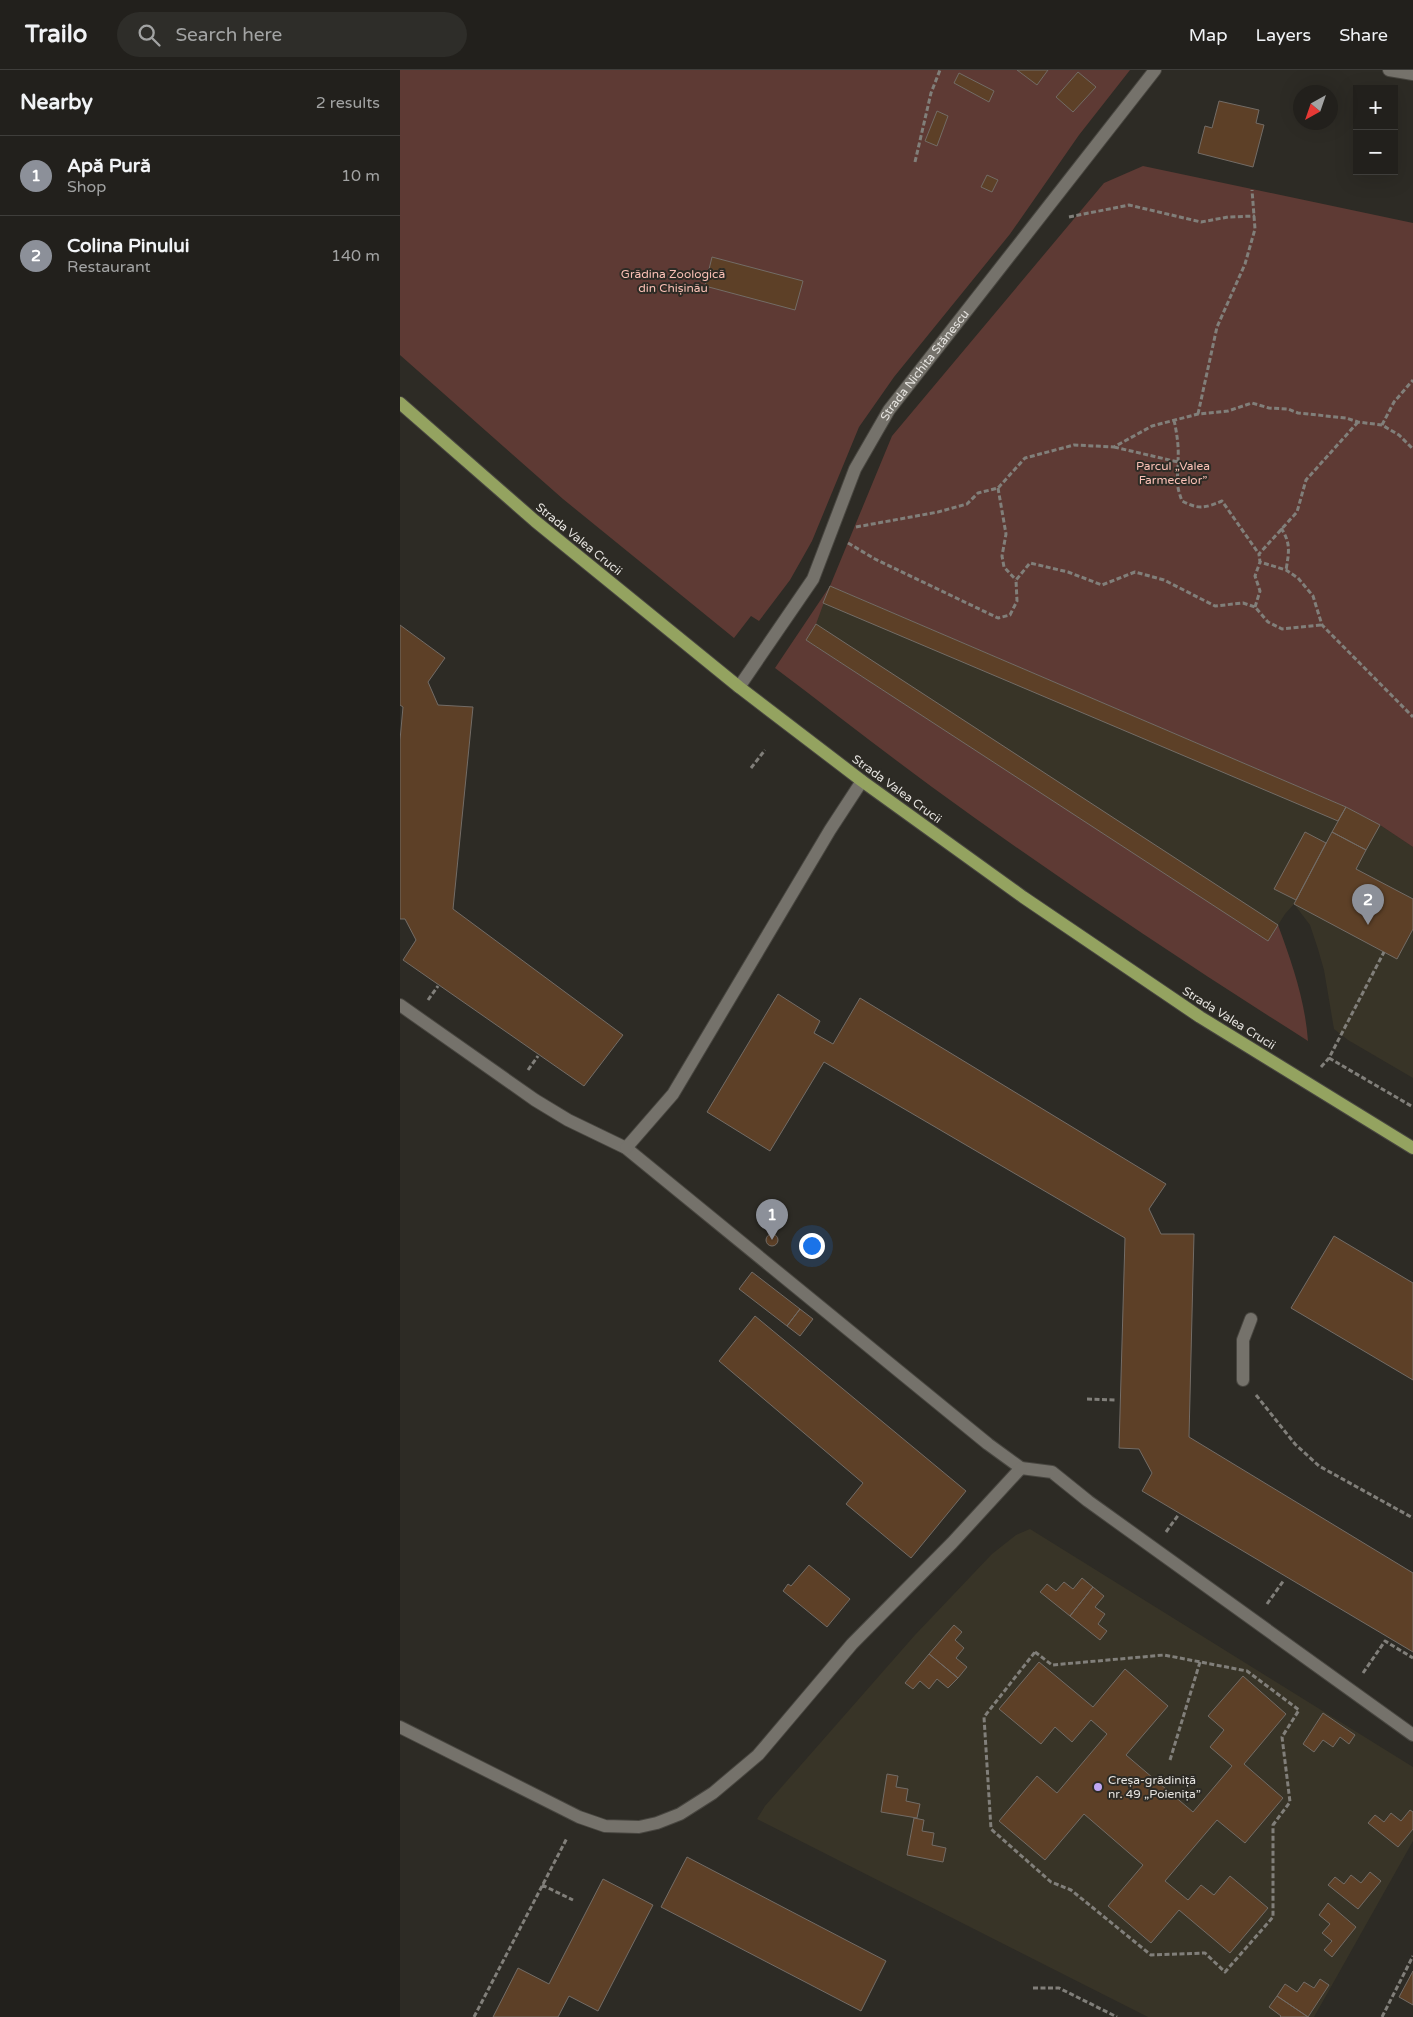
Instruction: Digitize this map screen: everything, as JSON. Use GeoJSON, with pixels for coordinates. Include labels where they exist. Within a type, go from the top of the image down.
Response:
{"type":"FeatureCollection","features":[{"type":"Feature","properties":{"kind":"main road","name":"Strada Valea Crucii"},"geometry":{"type":"LineString","coordinates":[[400,404],[535,521],[739,687],[862,781],[1023,897],[1200,1017],[1413,1148]]}},
{"type":"Feature","properties":{"kind":"street","name":"Strada Nichita Stănescu"},"geometry":{"type":"LineString","coordinates":[[739,687],[813,579],[855,468],[889,410],[1155,70]]}},
{"type":"Feature","properties":{"kind":"street"},"geometry":{"type":"LineString","coordinates":[[1389,70],[1413,74]]}},
{"type":"Feature","properties":{"kind":"street"},"geometry":{"type":"LineString","coordinates":[[626,1148],[673,1094],[830,830],[862,781]]}},
{"type":"Feature","properties":{"kind":"street"},"geometry":{"type":"LineString","coordinates":[[400,1005],[535,1100],[568,1120],[626,1148],[988,1444],[1021,1468],[1052,1472],[1088,1501],[1413,1735]]}},
{"type":"Feature","properties":{"kind":"street"},"geometry":{"type":"LineString","coordinates":[[1243,1380],[1243,1340],[1251,1319]]}},
{"type":"Feature","properties":{"kind":"street"},"geometry":{"type":"LineString","coordinates":[[400,1727],[579,1817],[605,1826],[639,1827],[657,1823],[680,1814],[713,1793],[758,1755],[852,1644],[952,1544],[1021,1468]]}},
{"type":"Feature","properties":{"kind":"path"},"geometry":{"type":"LineString","coordinates":[[915,162],[931,94],[940,70]]}},
{"type":"Feature","properties":{"kind":"path"},"geometry":{"type":"LineString","coordinates":[[1198,414],[1217,327],[1245,264],[1255,229],[1252,190]]}},
{"type":"Feature","properties":{"kind":"path"},"geometry":{"type":"LineString","coordinates":[[1033,226],[1098,210],[1129,205],[1202,222],[1228,217],[1255,216]]}},
{"type":"Feature","properties":{"kind":"path"},"geometry":{"type":"LineString","coordinates":[[1382,425],[1394,402],[1413,380]]}},
{"type":"Feature","properties":{"kind":"path"},"geometry":{"type":"LineString","coordinates":[[1114,447],[1152,426],[1198,414],[1228,411],[1252,403],[1269,408],[1288,409],[1298,413],[1346,418],[1358,422],[1382,425],[1399,435],[1413,449]]}},
{"type":"Feature","properties":{"kind":"path"},"geometry":{"type":"LineString","coordinates":[[1174,420],[1178,442],[1176,484],[1182,501],[1194,507],[1206,508],[1222,501],[1259,554],[1260,562],[1254,576],[1260,591],[1255,608]]}},
{"type":"Feature","properties":{"kind":"path"},"geometry":{"type":"LineString","coordinates":[[1259,554],[1297,512],[1306,480],[1358,422]]}},
{"type":"Feature","properties":{"kind":"path"},"geometry":{"type":"LineString","coordinates":[[831,532],[938,512],[967,504],[978,493],[998,488],[1025,458],[1074,445],[1114,447],[1178,462]]}},
{"type":"Feature","properties":{"kind":"path"},"geometry":{"type":"LineString","coordinates":[[831,532],[875,559],[998,618],[1010,615],[1017,601],[1016,580],[1004,567],[1002,556],[1006,534],[998,488]]}},
{"type":"Feature","properties":{"kind":"path"},"geometry":{"type":"LineString","coordinates":[[1281,528],[1288,539],[1289,552],[1286,570]]}},
{"type":"Feature","properties":{"kind":"path"},"geometry":{"type":"LineString","coordinates":[[1260,562],[1286,570],[1298,578],[1313,596],[1322,625],[1413,717]]}},
{"type":"Feature","properties":{"kind":"path"},"geometry":{"type":"LineString","coordinates":[[1016,580],[1030,563],[1068,572],[1102,584],[1136,572],[1164,580],[1215,606],[1243,604],[1255,608],[1268,622],[1282,629],[1322,625]]}},
{"type":"Feature","properties":{"kind":"path"},"geometry":{"type":"LineString","coordinates":[[751,768],[765,750]]}},
{"type":"Feature","properties":{"kind":"path"},"geometry":{"type":"LineString","coordinates":[[1321,1067],[1329,1058],[1384,952]]}},
{"type":"Feature","properties":{"kind":"path"},"geometry":{"type":"LineString","coordinates":[[1329,1058],[1413,1106]]}},
{"type":"Feature","properties":{"kind":"path"},"geometry":{"type":"LineString","coordinates":[[1243,1380],[1295,1444],[1319,1466],[1413,1518]]}},
{"type":"Feature","properties":{"kind":"path"},"geometry":{"type":"LineString","coordinates":[[1087,1399],[1116,1400]]}},
{"type":"Feature","properties":{"kind":"path"},"geometry":{"type":"LineString","coordinates":[[1254,1621],[1284,1580]]}},
{"type":"Feature","properties":{"kind":"path"},"geometry":{"type":"LineString","coordinates":[[1351,1690],[1385,1641],[1413,1658]]}},
{"type":"Feature","properties":{"kind":"path"},"geometry":{"type":"LineString","coordinates":[[1035,1652],[1052,1665],[1164,1655],[1200,1662],[1247,1671],[1300,1710],[1282,1737],[1290,1802],[1273,1825],[1273,1917],[1225,1972],[1205,1953],[1151,1955],[1072,1890],[1051,1882],[991,1829],[984,1717],[1035,1652]]}},
{"type":"Feature","properties":{"kind":"path"},"geometry":{"type":"LineString","coordinates":[[1170,1760],[1200,1662]]}},
{"type":"Feature","properties":{"kind":"path"},"geometry":{"type":"LineString","coordinates":[[474,2017],[566,1838]]}},
{"type":"Feature","properties":{"kind":"path"},"geometry":{"type":"LineString","coordinates":[[542,1885],[573,1900]]}},
{"type":"Feature","properties":{"kind":"path"},"geometry":{"type":"LineString","coordinates":[[1382,2017],[1413,1956]]}},
{"type":"Feature","properties":{"kind":"path"},"geometry":{"type":"LineString","coordinates":[[1033,1988],[1059,1988],[1117,2017]]}},
{"type":"Feature","properties":{"kind":"shaded area"},"geometry":{"type":"Polygon","coordinates":[[[830,586],[1346,807],[1380,825],[1413,847],[1413,1078],[1348,1040],[1334,1029],[1324,970],[1318,949],[1310,925],[1294,904],[1285,914],[1268,941],[806,640],[830,586]]]}},
{"type":"Feature","properties":{"kind":"shaded area","name":"Creșa-grădiniță nr. 49 „Poienița”"},"geometry":{"type":"Polygon","coordinates":[[[1030,1529],[1413,1767],[1413,1841],[1314,2017],[1148,2017],[757,1819],[765,1806],[915,1635],[992,1554],[1016,1535],[1030,1529]]]}},
{"type":"Feature","properties":{"kind":"green space","name":"Grădina Zoologică din Chișinău"},"geometry":{"type":"Polygon","coordinates":[[[400,70],[1130,70],[1079,135],[1010,234],[894,377],[859,427],[812,541],[790,580],[759,621],[751,616],[734,638],[563,499],[400,355],[400,70]]]}},
{"type":"Feature","properties":{"kind":"green space","name":"Parcul „Valea Farmecelor”"},"geometry":{"type":"Polygon","coordinates":[[[1143,166],[1413,223],[1413,847],[1380,825],[1346,807],[830,586],[892,436],[1104,183],[1143,166]]]}},
{"type":"Feature","properties":{"kind":"green space"},"geometry":{"type":"Polygon","coordinates":[[[830,586],[816,624],[806,640],[1268,940],[1278,925],[1301,996],[1308,1041],[1165,949],[1024,853],[912,772],[775,668],[830,586]]]}},
{"type":"Feature","properties":{"kind":"building"},"geometry":{"type":"Polygon","coordinates":[[[1017,70],[1048,70],[1037,85],[1017,70]]]}},
{"type":"Feature","properties":{"kind":"building"},"geometry":{"type":"Polygon","coordinates":[[[1078,72],[1096,87],[1073,112],[1056,97],[1078,72]]]}},
{"type":"Feature","properties":{"kind":"building"},"geometry":{"type":"Polygon","coordinates":[[[959,73],[994,91],[989,102],[954,83],[959,73]]]}},
{"type":"Feature","properties":{"kind":"building"},"geometry":{"type":"Polygon","coordinates":[[[1219,101],[1259,110],[1256,123],[1264,125],[1253,167],[1198,153],[1205,126],[1212,128],[1219,101]]]}},
{"type":"Feature","properties":{"kind":"building"},"geometry":{"type":"Polygon","coordinates":[[[937,111],[948,116],[937,146],[925,141],[937,111]]]}},
{"type":"Feature","properties":{"kind":"building"},"geometry":{"type":"Polygon","coordinates":[[[987,175],[998,180],[992,192],[981,187],[987,175]]]}},
{"type":"Feature","properties":{"kind":"building"},"geometry":{"type":"Polygon","coordinates":[[[712,257],[803,281],[795,310],[705,286],[712,257]]]}},
{"type":"Feature","properties":{"kind":"building"},"geometry":{"type":"Polygon","coordinates":[[[830,586],[1346,807],[1338,821],[823,603],[830,586]]]}},
{"type":"Feature","properties":{"kind":"building"},"geometry":{"type":"Polygon","coordinates":[[[816,624],[1278,925],[1268,941],[806,640],[816,624]]]}},
{"type":"Feature","properties":{"kind":"building"},"geometry":{"type":"Polygon","coordinates":[[[400,625],[445,658],[428,682],[438,705],[473,707],[453,909],[623,1035],[584,1086],[403,960],[416,940],[405,919],[400,919],[400,740],[403,707],[400,705],[400,625]]]}},
{"type":"Feature","properties":{"kind":"building"},"geometry":{"type":"Polygon","coordinates":[[[1346,807],[1380,825],[1366,850],[1332,832],[1346,807]]]}},
{"type":"Feature","properties":{"kind":"building"},"geometry":{"type":"Polygon","coordinates":[[[1305,832],[1326,843],[1296,900],[1274,889],[1305,832]]]}},
{"type":"Feature","properties":{"kind":"building"},"geometry":{"type":"Polygon","coordinates":[[[1332,832],[1366,850],[1356,869],[1413,899],[1413,929],[1397,959],[1294,904],[1332,832]]]}},
{"type":"Feature","properties":{"kind":"building"},"geometry":{"type":"Polygon","coordinates":[[[778,994],[820,1021],[814,1033],[833,1044],[860,998],[1166,1184],[1149,1209],[1161,1234],[1194,1234],[1189,1437],[1413,1573],[1413,1652],[1142,1491],[1152,1473],[1139,1449],[1119,1448],[1125,1238],[824,1062],[770,1151],[707,1112],[778,994]]]}},
{"type":"Feature","properties":{"kind":"building"},"geometry":{"type":"Polygon","coordinates":[[[772,1234],[778,1240],[772,1246],[766,1240],[772,1234]]]}},
{"type":"Feature","properties":{"kind":"building"},"geometry":{"type":"Polygon","coordinates":[[[1334,1236],[1413,1283],[1413,1380],[1291,1308],[1334,1236]]]}},
{"type":"Feature","properties":{"kind":"building"},"geometry":{"type":"Polygon","coordinates":[[[752,1272],[800,1309],[787,1326],[739,1289],[752,1272]]]}},
{"type":"Feature","properties":{"kind":"building"},"geometry":{"type":"Polygon","coordinates":[[[800,1309],[813,1319],[800,1336],[787,1326],[800,1309]]]}},
{"type":"Feature","properties":{"kind":"building"},"geometry":{"type":"Polygon","coordinates":[[[755,1316],[966,1491],[911,1558],[846,1504],[863,1483],[719,1361],[755,1316]]]}},
{"type":"Feature","properties":{"kind":"building"},"geometry":{"type":"Polygon","coordinates":[[[809,1565],[850,1599],[827,1627],[783,1591],[788,1584],[791,1586],[809,1565]]]}},
{"type":"Feature","properties":{"kind":"building"},"geometry":{"type":"Polygon","coordinates":[[[1082,1578],[1093,1587],[1070,1616],[1040,1592],[1047,1584],[1056,1591],[1064,1582],[1073,1589],[1082,1578]]]}},
{"type":"Feature","properties":{"kind":"building"},"geometry":{"type":"Polygon","coordinates":[[[1093,1587],[1104,1596],[1095,1607],[1105,1614],[1098,1624],[1107,1631],[1100,1640],[1070,1616],[1093,1587]]]}},
{"type":"Feature","properties":{"kind":"building"},"geometry":{"type":"Polygon","coordinates":[[[954,1625],[962,1632],[955,1640],[964,1648],[956,1658],[967,1667],[958,1678],[929,1654],[954,1625]]]}},
{"type":"Feature","properties":{"kind":"building"},"geometry":{"type":"Polygon","coordinates":[[[929,1654],[958,1678],[948,1688],[937,1679],[929,1689],[920,1681],[913,1689],[905,1683],[929,1654]]]}},
{"type":"Feature","properties":{"kind":"building"},"geometry":{"type":"Polygon","coordinates":[[[1039,1662],[1093,1707],[1125,1669],[1168,1706],[1126,1755],[1193,1812],[1232,1766],[1210,1747],[1224,1730],[1208,1716],[1243,1676],[1286,1714],[1244,1764],[1283,1798],[1245,1843],[1217,1820],[1165,1881],[1188,1900],[1201,1885],[1214,1895],[1230,1876],[1268,1908],[1230,1953],[1179,1910],[1151,1943],[1108,1906],[1143,1865],[1084,1814],[1045,1860],[999,1821],[1037,1776],[1057,1793],[1107,1734],[1091,1720],[1072,1742],[1055,1727],[1041,1744],[999,1709],[1039,1662]]]}},
{"type":"Feature","properties":{"kind":"building"},"geometry":{"type":"Polygon","coordinates":[[[1323,1713],[1355,1735],[1349,1744],[1340,1737],[1333,1747],[1323,1740],[1314,1752],[1303,1744],[1323,1713]]]}},
{"type":"Feature","properties":{"kind":"building"},"geometry":{"type":"Polygon","coordinates":[[[887,1774],[898,1776],[896,1787],[908,1789],[906,1801],[920,1804],[917,1818],[881,1812],[887,1774]]]}},
{"type":"Feature","properties":{"kind":"building"},"geometry":{"type":"Polygon","coordinates":[[[1410,1810],[1413,1812],[1413,1829],[1398,1847],[1368,1823],[1375,1815],[1384,1822],[1391,1813],[1401,1821],[1410,1810]]]}},
{"type":"Feature","properties":{"kind":"building"},"geometry":{"type":"Polygon","coordinates":[[[914,1818],[924,1820],[922,1831],[934,1833],[932,1845],[946,1848],[943,1862],[907,1855],[914,1818]]]}},
{"type":"Feature","properties":{"kind":"building"},"geometry":{"type":"Polygon","coordinates":[[[687,1857],[886,1961],[861,2011],[661,1907],[687,1857]]]}},
{"type":"Feature","properties":{"kind":"building"},"geometry":{"type":"Polygon","coordinates":[[[1370,1872],[1381,1881],[1358,1909],[1328,1885],[1335,1877],[1344,1884],[1351,1875],[1361,1883],[1370,1872]]]}},
{"type":"Feature","properties":{"kind":"building"},"geometry":{"type":"Polygon","coordinates":[[[603,1879],[653,1905],[598,2011],[569,1996],[558,2017],[493,2017],[518,1968],[549,1984],[603,1879]]]}},
{"type":"Feature","properties":{"kind":"building"},"geometry":{"type":"Polygon","coordinates":[[[1328,1903],[1356,1927],[1332,1957],[1324,1950],[1332,1941],[1322,1933],[1330,1924],[1319,1915],[1328,1903]]]}},
{"type":"Feature","properties":{"kind":"building"},"geometry":{"type":"Polygon","coordinates":[[[1413,1971],[1413,2005],[1399,1997],[1413,1971]]]}},
{"type":"Feature","properties":{"kind":"building"},"geometry":{"type":"Polygon","coordinates":[[[1320,1979],[1329,1985],[1308,2017],[1277,1996],[1285,1984],[1297,1992],[1304,1982],[1314,1988],[1320,1979]]]}},
{"type":"Feature","properties":{"kind":"building"},"geometry":{"type":"Polygon","coordinates":[[[1277,1996],[1308,2017],[1280,2017],[1269,2007],[1277,1996]]]}},
{"type":"Feature","properties":{"kind":"place","name":"Colina Pinului"},"geometry":{"type":"Point","coordinates":[1368,925]}},
{"type":"Feature","properties":{"kind":"place","name":"Apă Pură"},"geometry":{"type":"Point","coordinates":[772,1240]}},
{"type":"Feature","properties":{"kind":"place","name":"Creșa-grădiniță nr. 49 „Poienița”"},"geometry":{"type":"Point","coordinates":[1098,1787]}}]}
